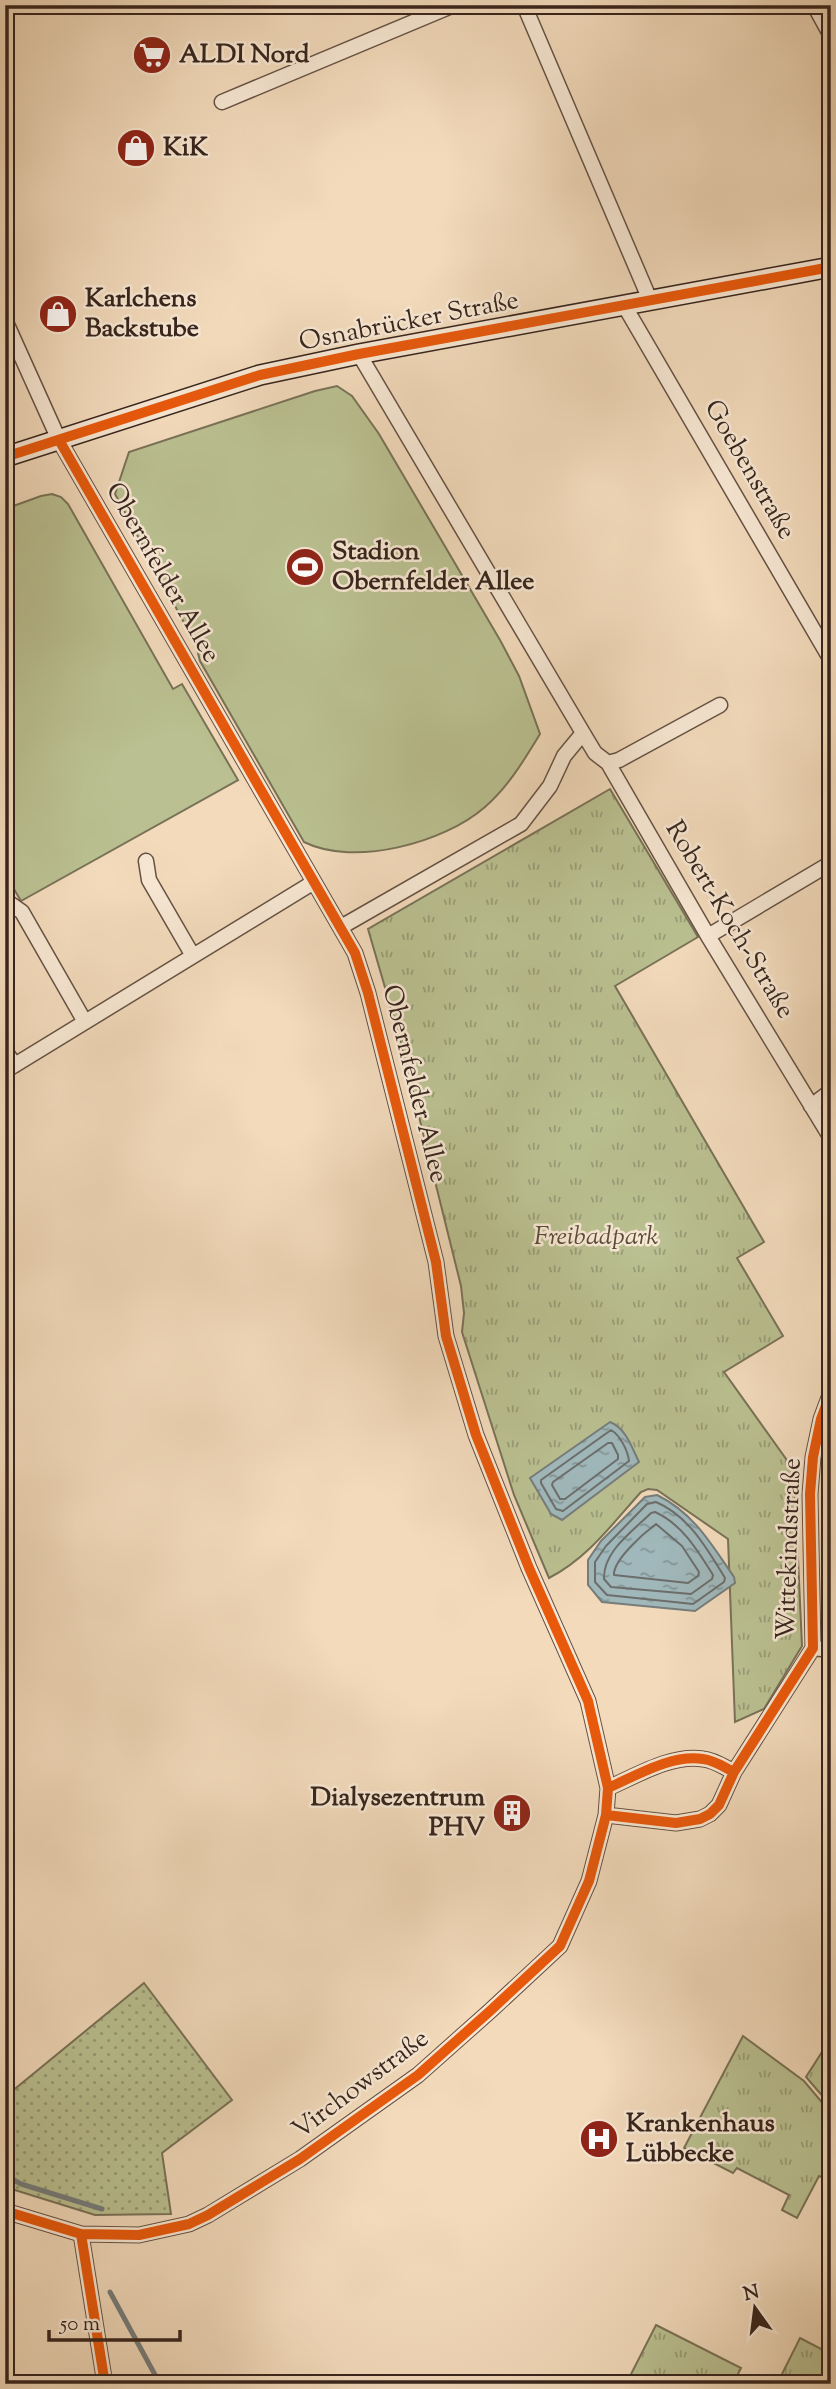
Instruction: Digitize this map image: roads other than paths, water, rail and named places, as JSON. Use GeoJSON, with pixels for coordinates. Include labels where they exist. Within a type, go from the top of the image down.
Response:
{"type":"FeatureCollection","features":[{"type":"Feature","properties":{"kind":"street"},"geometry":{"type":"LineString","coordinates":[[222,102],[454,5]]}},
{"type":"Feature","properties":{"kind":"street"},"geometry":{"type":"LineString","coordinates":[[524,5],[650,300]]}},
{"type":"Feature","properties":{"kind":"street"},"geometry":{"type":"LineString","coordinates":[[814,5],[831,36]]}},
{"type":"Feature","properties":{"kind":"street","name":"Osnabrücker Straße"},"geometry":{"type":"LineString","coordinates":[[5,457],[260,376],[359,354],[831,267]]}},
{"type":"Feature","properties":{"kind":"street","name":"Goebenstraße"},"geometry":{"type":"LineString","coordinates":[[624,305],[831,660]]}},
{"type":"Feature","properties":{"kind":"street","name":"Obernfelder Allee"},"geometry":{"type":"LineString","coordinates":[[5,320],[59,440],[355,953],[368,993],[436,1262],[446,1336],[476,1435],[588,1701],[608,1788]]}},
{"type":"Feature","properties":{"kind":"street","name":"Robert-Koch-Straße"},"geometry":{"type":"LineString","coordinates":[[359,354],[595,753],[608,763],[708,936],[831,1138]]}},
{"type":"Feature","properties":{"kind":"street"},"geometry":{"type":"LineString","coordinates":[[608,763],[620,760],[720,705]]}},
{"type":"Feature","properties":{"kind":"street"},"geometry":{"type":"LineString","coordinates":[[341,927],[521,824],[551,786],[564,756],[583,733]]}},
{"type":"Feature","properties":{"kind":"street"},"geometry":{"type":"LineString","coordinates":[[146,860],[149,880],[193,956]]}},
{"type":"Feature","properties":{"kind":"street"},"geometry":{"type":"LineString","coordinates":[[708,936],[831,863]]}},
{"type":"Feature","properties":{"kind":"street"},"geometry":{"type":"LineString","coordinates":[[5,1051],[10,1068],[314,882]]}},
{"type":"Feature","properties":{"kind":"street"},"geometry":{"type":"LineString","coordinates":[[5,900],[22,912],[86,1022]]}},
{"type":"Feature","properties":{"kind":"street"},"geometry":{"type":"LineString","coordinates":[[811,1106],[831,1091]]}},
{"type":"Feature","properties":{"kind":"street","name":"Wittekindstraße"},"geometry":{"type":"LineString","coordinates":[[607,1815],[676,1823],[700,1819],[710,1814],[719,1805],[734,1772],[813,1648],[810,1494],[813,1457],[821,1419],[831,1392]]}},
{"type":"Feature","properties":{"kind":"street"},"geometry":{"type":"LineString","coordinates":[[813,1648],[831,1650]]}},
{"type":"Feature","properties":{"kind":"street"},"geometry":{"type":"LineString","coordinates":[[608,1788],[669,1763],[690,1758],[713,1761],[734,1772]]}},
{"type":"Feature","properties":{"kind":"street","name":"Virchowstraße"},"geometry":{"type":"LineString","coordinates":[[5,2211],[81,2234],[139,2235],[189,2224],[300,2159],[418,2075],[560,1946],[589,1881],[607,1815],[608,1788]]}},
{"type":"Feature","properties":{"kind":"street"},"geometry":{"type":"LineString","coordinates":[[81,2234],[105,2384]]}},
{"type":"Feature","properties":{"kind":"water"},"geometry":{"type":"Polygon","coordinates":[[[610,1422],[624,1434],[639,1462],[562,1520],[551,1514],[530,1478],[610,1422]]]}},
{"type":"Feature","properties":{"kind":"water"},"geometry":{"type":"Polygon","coordinates":[[[657,1495],[692,1520],[734,1577],[735,1583],[695,1611],[602,1602],[588,1585],[588,1560],[601,1541],[645,1497],[657,1495]]]}},
{"type":"Feature","properties":{"kind":"waterway"},"geometry":{"type":"LineString","coordinates":[[5,2175],[21,2184],[102,2209]]}},
{"type":"Feature","properties":{"kind":"waterway"},"geometry":{"type":"LineString","coordinates":[[110,2292],[160,2384]]}},
{"type":"Feature","properties":{"kind":"place","name":"ALDI Nord"},"geometry":{"type":"Point","coordinates":[152,55]}},
{"type":"Feature","properties":{"kind":"place","name":"KiK"},"geometry":{"type":"Point","coordinates":[136,148]}},
{"type":"Feature","properties":{"kind":"place","name":"Karlchens Backstube"},"geometry":{"type":"Point","coordinates":[58,314]}},
{"type":"Feature","properties":{"kind":"place","name":"Stadion Obernfelder Allee"},"geometry":{"type":"Point","coordinates":[305,567]}},
{"type":"Feature","properties":{"kind":"place","name":"Dialysezentrum PHV"},"geometry":{"type":"Point","coordinates":[512,1813]}},
{"type":"Feature","properties":{"kind":"place","name":"Krankenhaus Lübbecke"},"geometry":{"type":"Point","coordinates":[599,2139]}},
{"type":"Feature","properties":{"kind":"park label","name":"Freibadpark"},"geometry":{"type":"Point","coordinates":[596,1237]}}]}
